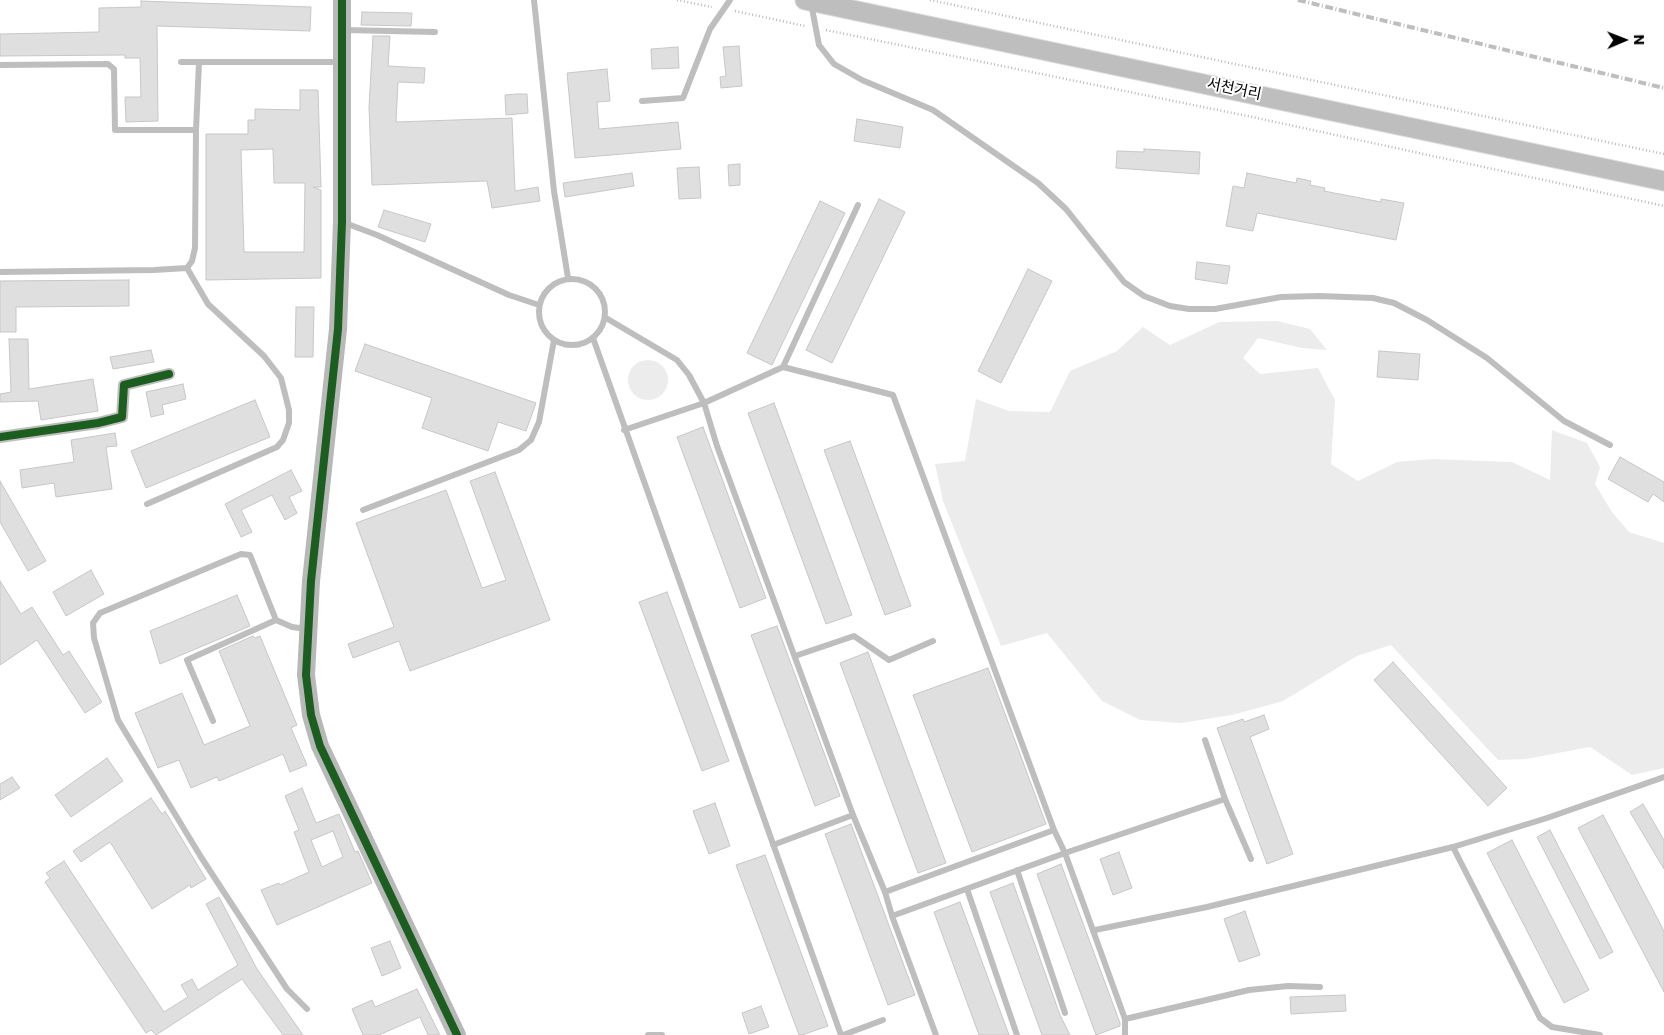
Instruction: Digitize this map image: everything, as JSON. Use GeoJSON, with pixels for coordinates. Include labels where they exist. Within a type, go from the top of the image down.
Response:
{"type":"FeatureCollection","features":[{"type":"Feature","properties":{"kind":"main road","name":"서천거리"},"geometry":{"type":"LineString","coordinates":[[808,1],[1664,181]]}},
{"type":"Feature","properties":{"kind":"street"},"geometry":{"type":"LineString","coordinates":[[342,0],[342,222],[338,329],[328,400],[308,629],[306,675],[311,715],[320,746],[457,1035]]}},
{"type":"Feature","properties":{"kind":"street"},"geometry":{"type":"LineString","coordinates":[[0,438],[98,423],[122,417],[124,385],[168,374]]}},
{"type":"Feature","properties":{"kind":"lane"},"geometry":{"type":"LineString","coordinates":[[534,0],[554,191],[568,278]]}},
{"type":"Feature","properties":{"kind":"lane"},"geometry":{"type":"LineString","coordinates":[[642,100],[683,98],[710,29],[730,0]]}},
{"type":"Feature","properties":{"kind":"lane"},"geometry":{"type":"LineString","coordinates":[[808,1],[819,45],[834,64],[862,80],[933,110],[1038,183],[1066,209],[1124,282],[1144,296],[1170,306],[1189,309],[1215,309],[1282,297],[1373,298],[1394,303],[1427,320],[1487,358],[1564,421],[1610,445]]}},
{"type":"Feature","properties":{"kind":"lane"},"geometry":{"type":"LineString","coordinates":[[342,30],[435,32]]}},
{"type":"Feature","properties":{"kind":"lane"},"geometry":{"type":"LineString","coordinates":[[181,62],[342,62]]}},
{"type":"Feature","properties":{"kind":"lane"},"geometry":{"type":"LineString","coordinates":[[187,268],[192,261],[194,248],[199,62]]}},
{"type":"Feature","properties":{"kind":"lane"},"geometry":{"type":"LineString","coordinates":[[0,65],[108,64],[114,69],[115,130],[196,130]]}},
{"type":"Feature","properties":{"kind":"lane"},"geometry":{"type":"LineString","coordinates":[[783,367],[858,204]]}},
{"type":"Feature","properties":{"kind":"lane"},"geometry":{"type":"LineString","coordinates":[[342,222],[377,235],[509,295],[539,305]]}},
{"type":"Feature","properties":{"kind":"lane"},"geometry":{"type":"LineString","coordinates":[[0,272],[187,268]]}},
{"type":"Feature","properties":{"kind":"lane"},"geometry":{"type":"LineString","coordinates":[[147,504],[276,447],[283,440],[289,423],[290,410],[281,378],[264,356],[208,304],[187,268]]}},
{"type":"Feature","properties":{"kind":"lane"},"geometry":{"type":"LineString","coordinates":[[568,278],[589,282],[604,297],[606,318],[594,338],[577,346],[554,340],[542,326],[539,305],[549,287],[568,278]]}},
{"type":"Feature","properties":{"kind":"lane"},"geometry":{"type":"LineString","coordinates":[[606,318],[678,360],[689,375],[704,403],[717,446],[853,815],[885,892],[936,1035]]}},
{"type":"Feature","properties":{"kind":"lane"},"geometry":{"type":"LineString","coordinates":[[594,338],[624,430],[842,1035],[883,1020]]}},
{"type":"Feature","properties":{"kind":"lane"},"geometry":{"type":"LineString","coordinates":[[363,510],[519,450],[531,440],[539,422],[554,340]]}},
{"type":"Feature","properties":{"kind":"lane"},"geometry":{"type":"LineString","coordinates":[[624,430],[704,403],[783,367],[893,395],[1054,830],[1095,930],[1125,1019],[1125,1035]]}},
{"type":"Feature","properties":{"kind":"lane"},"geometry":{"type":"LineString","coordinates":[[306,1009],[281,981],[201,857],[118,720],[94,638],[93,623],[100,613],[241,554],[250,555],[276,620],[292,627],[308,629]]}},
{"type":"Feature","properties":{"kind":"lane"},"geometry":{"type":"LineString","coordinates":[[214,721],[187,660],[276,620]]}},
{"type":"Feature","properties":{"kind":"lane"},"geometry":{"type":"LineString","coordinates":[[795,656],[854,636],[890,660],[933,641]]}},
{"type":"Feature","properties":{"kind":"lane"},"geometry":{"type":"LineString","coordinates":[[1205,740],[1225,799],[1251,859]]}},
{"type":"Feature","properties":{"kind":"lane"},"geometry":{"type":"LineString","coordinates":[[1095,930],[1207,907],[1453,847],[1548,818],[1664,777]]}},
{"type":"Feature","properties":{"kind":"lane"},"geometry":{"type":"LineString","coordinates":[[892,916],[1065,853],[1225,799]]}},
{"type":"Feature","properties":{"kind":"lane"},"geometry":{"type":"LineString","coordinates":[[773,845],[853,815]]}},
{"type":"Feature","properties":{"kind":"lane"},"geometry":{"type":"LineString","coordinates":[[885,892],[1054,830]]}},
{"type":"Feature","properties":{"kind":"lane"},"geometry":{"type":"LineString","coordinates":[[1453,847],[1540,1018],[1552,1026],[1600,1035]]}},
{"type":"Feature","properties":{"kind":"lane"},"geometry":{"type":"LineString","coordinates":[[1017,870],[1065,1013]]}},
{"type":"Feature","properties":{"kind":"lane"},"geometry":{"type":"LineString","coordinates":[[967,889],[1017,1035]]}},
{"type":"Feature","properties":{"kind":"lane"},"geometry":{"type":"LineString","coordinates":[[1125,1019],[1249,990],[1288,986],[1320,987]]}},
{"type":"Feature","properties":{"kind":"lane"},"geometry":{"type":"LineString","coordinates":[[648,1035],[662,1035]]}},
{"type":"Feature","properties":{"kind":"path"},"geometry":{"type":"LineString","coordinates":[[677,0],[1257,118],[1664,206]]}},
{"type":"Feature","properties":{"kind":"path"},"geometry":{"type":"LineString","coordinates":[[930,0],[1664,154]]}},
{"type":"Feature","properties":{"kind":"shaded area"},"geometry":{"type":"Polygon","coordinates":[[[1277,321],[1310,329],[1327,350],[1302,348],[1258,338],[1243,358],[1260,374],[1318,368],[1335,400],[1331,464],[1358,481],[1397,462],[1433,459],[1512,462],[1550,480],[1552,430],[1587,443],[1600,467],[1595,484],[1612,512],[1629,532],[1664,543],[1664,768],[1632,775],[1590,747],[1526,759],[1498,760],[1391,645],[1357,656],[1283,701],[1232,715],[1181,723],[1140,720],[1102,701],[1047,633],[1001,646],[943,501],[935,464],[965,461],[976,399],[1009,411],[1050,412],[1070,371],[1117,351],[1143,327],[1170,345],[1219,322],[1277,321]]]}},
{"type":"Feature","properties":{"kind":"shaded area"},"geometry":{"type":"Polygon","coordinates":[[[644,360],[652,360],[659,363],[665,369],[668,380],[665,391],[659,397],[652,400],[644,400],[637,397],[631,391],[628,384],[628,376],[631,369],[637,363],[644,360]]]}},
{"type":"Feature","properties":{"kind":"building"},"geometry":{"type":"Polygon","coordinates":[[[141,1],[311,7],[310,31],[157,26],[158,121],[126,122],[125,97],[141,97],[140,58],[125,58],[125,55],[0,56],[0,34],[99,32],[99,8],[141,7],[141,1]]]}},
{"type":"Feature","properties":{"kind":"building"},"geometry":{"type":"Polygon","coordinates":[[[362,12],[412,13],[411,26],[361,25],[362,12]]]}},
{"type":"Feature","properties":{"kind":"building"},"geometry":{"type":"Polygon","coordinates":[[[373,36],[390,36],[388,66],[425,68],[424,83],[398,82],[396,122],[512,118],[515,191],[538,187],[540,201],[492,208],[487,181],[372,185],[369,107],[373,36]]]}},
{"type":"Feature","properties":{"kind":"building"},"geometry":{"type":"Polygon","coordinates":[[[739,46],[742,86],[721,88],[720,77],[726,76],[723,47],[739,46]]]}},
{"type":"Feature","properties":{"kind":"building"},"geometry":{"type":"Polygon","coordinates":[[[678,47],[679,68],[652,69],[651,49],[678,47]]]}},
{"type":"Feature","properties":{"kind":"building"},"geometry":{"type":"Polygon","coordinates":[[[607,69],[610,101],[597,102],[599,129],[678,122],[681,149],[575,158],[567,73],[607,69]]]}},
{"type":"Feature","properties":{"kind":"building"},"geometry":{"type":"Polygon","coordinates":[[[300,90],[318,90],[321,187],[313,187],[321,190],[321,278],[206,280],[206,134],[248,134],[248,120],[255,120],[255,109],[300,110],[300,90]],[[273,149],[241,150],[244,252],[304,252],[305,183],[274,183],[273,149]]]}},
{"type":"Feature","properties":{"kind":"building"},"geometry":{"type":"Polygon","coordinates":[[[527,94],[528,113],[506,115],[505,95],[527,94]]]}},
{"type":"Feature","properties":{"kind":"building"},"geometry":{"type":"Polygon","coordinates":[[[857,119],[903,127],[900,148],[854,141],[857,119]]]}},
{"type":"Feature","properties":{"kind":"building"},"geometry":{"type":"Polygon","coordinates":[[[1144,149],[1200,152],[1199,174],[1116,168],[1117,151],[1144,152],[1144,149]]]}},
{"type":"Feature","properties":{"kind":"building"},"geometry":{"type":"Polygon","coordinates":[[[740,164],[740,185],[729,186],[728,165],[740,164]]]}},
{"type":"Feature","properties":{"kind":"building"},"geometry":{"type":"Polygon","coordinates":[[[699,167],[701,198],[679,199],[677,168],[699,167]]]}},
{"type":"Feature","properties":{"kind":"building"},"geometry":{"type":"Polygon","coordinates":[[[632,173],[634,186],[565,197],[563,183],[632,173]]]}},
{"type":"Feature","properties":{"kind":"building"},"geometry":{"type":"Polygon","coordinates":[[[1247,173],[1296,183],[1297,178],[1311,181],[1310,185],[1325,188],[1324,191],[1381,202],[1381,199],[1404,203],[1396,240],[1257,213],[1253,231],[1226,226],[1233,186],[1244,188],[1247,173]]]}},
{"type":"Feature","properties":{"kind":"building"},"geometry":{"type":"Polygon","coordinates":[[[879,199],[905,212],[832,363],[806,350],[879,199]]]}},
{"type":"Feature","properties":{"kind":"building"},"geometry":{"type":"Polygon","coordinates":[[[820,201],[845,213],[772,365],[747,353],[820,201]]]}},
{"type":"Feature","properties":{"kind":"building"},"geometry":{"type":"Polygon","coordinates":[[[384,210],[431,224],[425,242],[378,227],[384,210]]]}},
{"type":"Feature","properties":{"kind":"building"},"geometry":{"type":"Polygon","coordinates":[[[1197,262],[1230,266],[1227,284],[1195,279],[1197,262]]]}},
{"type":"Feature","properties":{"kind":"building"},"geometry":{"type":"Polygon","coordinates":[[[1028,269],[1052,281],[1001,383],[978,371],[1028,269]]]}},
{"type":"Feature","properties":{"kind":"building"},"geometry":{"type":"Polygon","coordinates":[[[129,280],[129,306],[16,307],[16,332],[0,332],[0,281],[129,280]]]}},
{"type":"Feature","properties":{"kind":"building"},"geometry":{"type":"Polygon","coordinates":[[[296,307],[314,307],[313,357],[295,357],[296,307]]]}},
{"type":"Feature","properties":{"kind":"building"},"geometry":{"type":"Polygon","coordinates":[[[9,339],[28,339],[29,389],[93,379],[98,411],[41,420],[38,401],[0,402],[0,394],[11,392],[9,339]]]}},
{"type":"Feature","properties":{"kind":"building"},"geometry":{"type":"Polygon","coordinates":[[[365,344],[536,403],[526,431],[498,422],[488,451],[422,428],[432,398],[355,371],[365,344]]]}},
{"type":"Feature","properties":{"kind":"building"},"geometry":{"type":"Polygon","coordinates":[[[151,350],[154,362],[113,369],[110,357],[151,350]]]}},
{"type":"Feature","properties":{"kind":"building"},"geometry":{"type":"Polygon","coordinates":[[[1379,351],[1420,354],[1418,380],[1377,377],[1379,351]]]}},
{"type":"Feature","properties":{"kind":"building"},"geometry":{"type":"Polygon","coordinates":[[[183,384],[186,399],[162,405],[164,414],[151,417],[146,392],[183,384]]]}},
{"type":"Feature","properties":{"kind":"building"},"geometry":{"type":"Polygon","coordinates":[[[255,400],[270,437],[146,488],[131,451],[255,400]]]}},
{"type":"Feature","properties":{"kind":"building"},"geometry":{"type":"Polygon","coordinates":[[[774,403],[852,615],[826,624],[748,413],[774,403]]]}},
{"type":"Feature","properties":{"kind":"building"},"geometry":{"type":"Polygon","coordinates":[[[703,427],[766,598],[740,608],[677,437],[703,427]]]}},
{"type":"Feature","properties":{"kind":"building"},"geometry":{"type":"Polygon","coordinates":[[[115,433],[117,446],[106,447],[112,489],[56,497],[54,483],[22,488],[20,470],[74,462],[71,440],[115,433]]]}},
{"type":"Feature","properties":{"kind":"building"},"geometry":{"type":"Polygon","coordinates":[[[850,441],[911,606],[885,615],[824,450],[850,441]]]}},
{"type":"Feature","properties":{"kind":"building"},"geometry":{"type":"Polygon","coordinates":[[[1620,457],[1664,482],[1664,502],[1653,494],[1648,502],[1608,479],[1620,457]]]}},
{"type":"Feature","properties":{"kind":"building"},"geometry":{"type":"Polygon","coordinates":[[[291,470],[302,491],[289,497],[297,513],[285,520],[272,495],[241,510],[252,532],[241,537],[225,504],[291,470]]]}},
{"type":"Feature","properties":{"kind":"building"},"geometry":{"type":"Polygon","coordinates":[[[495,472],[550,620],[410,671],[399,641],[353,658],[348,644],[394,627],[356,523],[446,490],[482,588],[506,580],[470,481],[495,472]]]}},
{"type":"Feature","properties":{"kind":"building"},"geometry":{"type":"Polygon","coordinates":[[[0,481],[46,561],[28,571],[0,522],[0,481]]]}},
{"type":"Feature","properties":{"kind":"building"},"geometry":{"type":"Polygon","coordinates":[[[91,570],[104,594],[66,616],[53,592],[91,570]]]}},
{"type":"Feature","properties":{"kind":"building"},"geometry":{"type":"Polygon","coordinates":[[[0,581],[21,614],[32,607],[63,655],[69,651],[102,702],[85,713],[37,640],[0,665],[0,581]]]}},
{"type":"Feature","properties":{"kind":"building"},"geometry":{"type":"Polygon","coordinates":[[[667,592],[729,761],[702,771],[639,602],[667,592]]]}},
{"type":"Feature","properties":{"kind":"building"},"geometry":{"type":"Polygon","coordinates":[[[237,595],[250,626],[160,664],[150,631],[237,595]]]}},
{"type":"Feature","properties":{"kind":"building"},"geometry":{"type":"Polygon","coordinates":[[[777,626],[840,796],[815,806],[751,635],[777,626]]]}},
{"type":"Feature","properties":{"kind":"building"},"geometry":{"type":"Polygon","coordinates":[[[253,636],[255,638],[260,636],[297,725],[291,728],[307,765],[290,772],[283,754],[219,781],[217,777],[191,788],[179,760],[158,768],[135,713],[182,693],[204,745],[250,726],[219,651],[253,636]]]}},
{"type":"Feature","properties":{"kind":"building"},"geometry":{"type":"Polygon","coordinates":[[[868,652],[946,863],[918,873],[840,663],[868,652]]]}},
{"type":"Feature","properties":{"kind":"building"},"geometry":{"type":"Polygon","coordinates":[[[1393,662],[1507,788],[1488,806],[1374,680],[1393,662]]]}},
{"type":"Feature","properties":{"kind":"building"},"geometry":{"type":"Polygon","coordinates":[[[988,668],[1046,824],[972,852],[913,695],[988,668]]]}},
{"type":"Feature","properties":{"kind":"building"},"geometry":{"type":"Polygon","coordinates":[[[1264,715],[1269,729],[1250,737],[1293,854],[1267,864],[1217,728],[1243,719],[1244,722],[1264,715]]]}},
{"type":"Feature","properties":{"kind":"building"},"geometry":{"type":"Polygon","coordinates":[[[107,758],[123,781],[71,817],[55,795],[107,758]]]}},
{"type":"Feature","properties":{"kind":"building"},"geometry":{"type":"Polygon","coordinates":[[[12,777],[20,788],[0,800],[0,784],[12,777]]]}},
{"type":"Feature","properties":{"kind":"building"},"geometry":{"type":"Polygon","coordinates":[[[302,788],[316,823],[339,814],[355,852],[358,851],[372,883],[277,925],[261,890],[279,883],[280,885],[309,872],[294,832],[299,830],[285,796],[302,788]],[[333,831],[311,840],[322,867],[343,857],[333,831]]]}},
{"type":"Feature","properties":{"kind":"building"},"geometry":{"type":"Polygon","coordinates":[[[151,798],[162,814],[165,811],[206,879],[191,888],[190,885],[152,909],[110,842],[81,862],[73,851],[151,798]]]}},
{"type":"Feature","properties":{"kind":"building"},"geometry":{"type":"Polygon","coordinates":[[[715,803],[730,846],[709,854],[693,811],[715,803]]]}},
{"type":"Feature","properties":{"kind":"building"},"geometry":{"type":"Polygon","coordinates":[[[1643,804],[1664,840],[1664,869],[1630,812],[1643,804]]]}},
{"type":"Feature","properties":{"kind":"building"},"geometry":{"type":"Polygon","coordinates":[[[1603,815],[1664,931],[1664,992],[1578,828],[1603,815]]]}},
{"type":"Feature","properties":{"kind":"building"},"geometry":{"type":"Polygon","coordinates":[[[851,824],[915,995],[888,1005],[825,834],[851,824]]]}},
{"type":"Feature","properties":{"kind":"building"},"geometry":{"type":"Polygon","coordinates":[[[1550,830],[1613,952],[1600,959],[1537,837],[1550,830]]]}},
{"type":"Feature","properties":{"kind":"building"},"geometry":{"type":"Polygon","coordinates":[[[1512,840],[1589,990],[1564,1003],[1487,853],[1512,840]]]}},
{"type":"Feature","properties":{"kind":"building"},"geometry":{"type":"Polygon","coordinates":[[[1119,852],[1132,888],[1113,895],[1100,859],[1119,852]]]}},
{"type":"Feature","properties":{"kind":"building"},"geometry":{"type":"Polygon","coordinates":[[[765,855],[828,1026],[802,1035],[799,1035],[736,865],[765,855]]]}},
{"type":"Feature","properties":{"kind":"building"},"geometry":{"type":"Polygon","coordinates":[[[64,861],[164,1012],[188,997],[181,985],[192,979],[198,990],[238,965],[206,904],[219,897],[257,969],[303,1035],[283,1035],[242,979],[156,1035],[151,1030],[146,1033],[45,882],[50,878],[46,873],[64,861]]]}},
{"type":"Feature","properties":{"kind":"building"},"geometry":{"type":"Polygon","coordinates":[[[1061,864],[1120,1023],[1120,1026],[1096,1035],[1037,874],[1061,864]]]}},
{"type":"Feature","properties":{"kind":"building"},"geometry":{"type":"Polygon","coordinates":[[[1013,883],[1060,1015],[1070,1035],[1042,1035],[990,892],[1013,883]]]}},
{"type":"Feature","properties":{"kind":"building"},"geometry":{"type":"Polygon","coordinates":[[[960,902],[1009,1035],[979,1035],[934,912],[960,902]]]}},
{"type":"Feature","properties":{"kind":"building"},"geometry":{"type":"Polygon","coordinates":[[[1245,911],[1260,955],[1239,962],[1224,919],[1245,911]]]}},
{"type":"Feature","properties":{"kind":"building"},"geometry":{"type":"Polygon","coordinates":[[[390,941],[401,968],[382,976],[371,948],[390,941]]]}},
{"type":"Feature","properties":{"kind":"building"},"geometry":{"type":"Polygon","coordinates":[[[417,989],[440,1035],[428,1035],[420,1017],[379,1035],[363,1035],[352,1009],[372,1000],[375,1007],[417,989]]]}},
{"type":"Feature","properties":{"kind":"building"},"geometry":{"type":"Polygon","coordinates":[[[1345,995],[1346,1011],[1291,1014],[1290,997],[1345,995]]]}},
{"type":"Feature","properties":{"kind":"building"},"geometry":{"type":"Polygon","coordinates":[[[761,1006],[769,1027],[749,1034],[742,1013],[761,1006]]]}},
{"type":"Feature","properties":{"kind":"railway"},"geometry":{"type":"LineString","coordinates":[[1298,0],[1664,88]]}},
{"type":"Feature","properties":{"kind":"cycle path"},"geometry":{"type":"LineString","coordinates":[[342,0],[342,222],[338,329],[311,581],[306,675],[311,715],[320,746],[457,1035]]}},
{"type":"Feature","properties":{"kind":"cycle path"},"geometry":{"type":"LineString","coordinates":[[0,437],[98,423],[122,417],[124,385],[169,374]]}}]}
